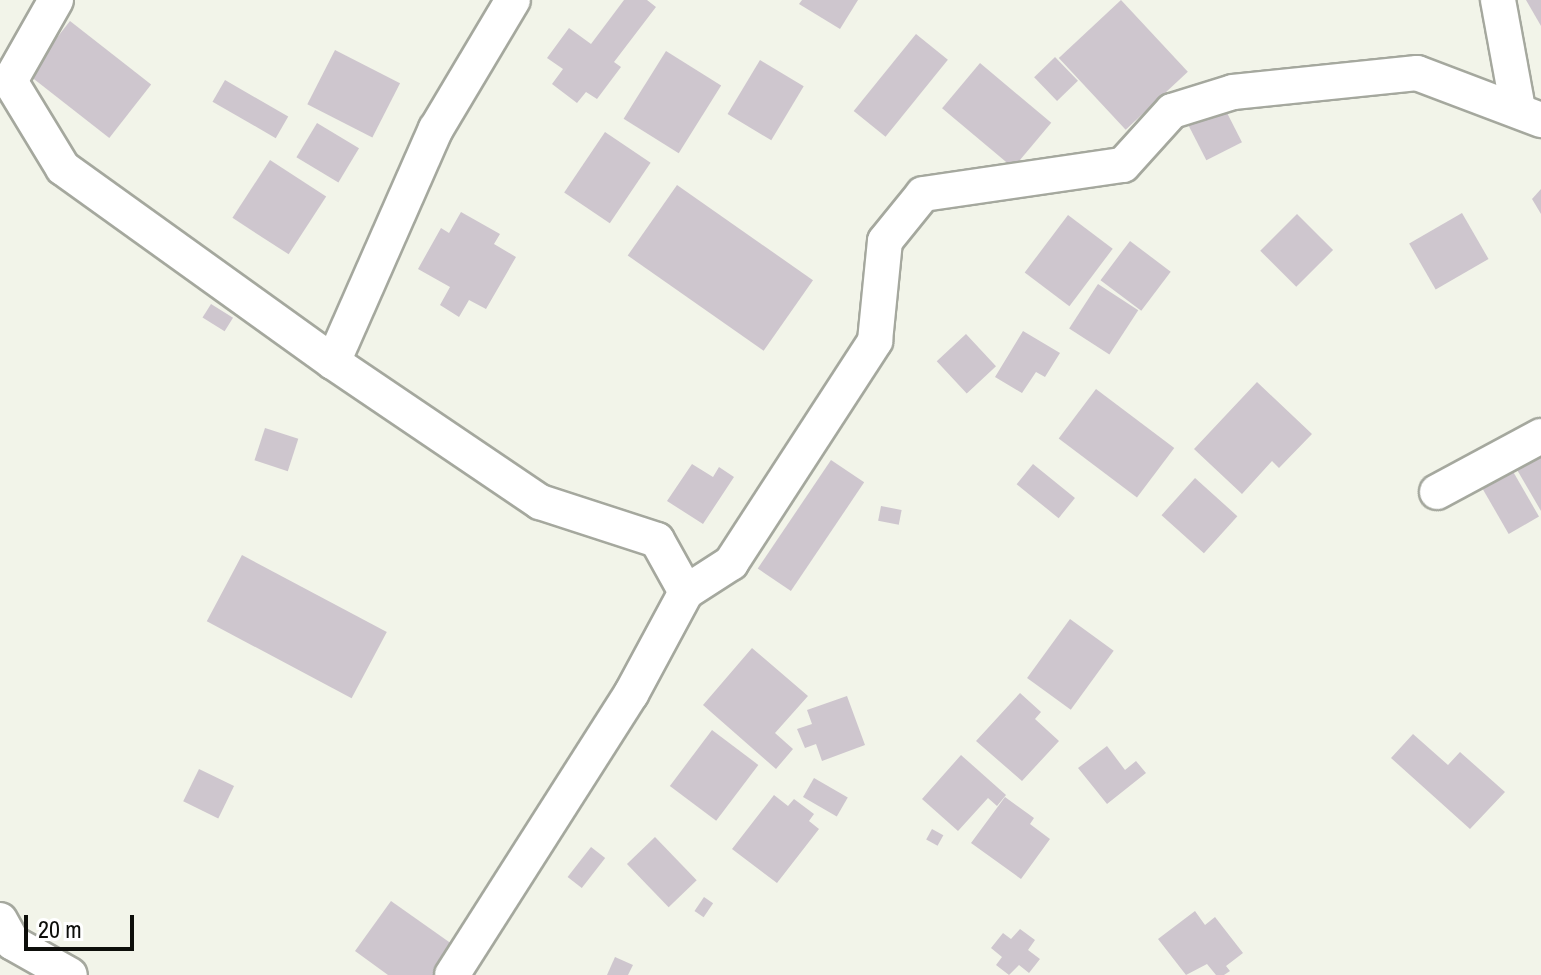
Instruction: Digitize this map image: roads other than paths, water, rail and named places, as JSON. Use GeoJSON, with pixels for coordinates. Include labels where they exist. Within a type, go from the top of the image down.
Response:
{"type":"FeatureCollection","features":[{"type":"Feature","properties":{"kind":"street"},"geometry":{"type":"LineString","coordinates":[[56,0],[10,81],[63,168],[333,362],[540,502],[657,540],[686,592]]}},
{"type":"Feature","properties":{"kind":"street"},"geometry":{"type":"LineString","coordinates":[[333,362],[436,129],[513,0]]}},
{"type":"Feature","properties":{"kind":"street"},"geometry":{"type":"LineString","coordinates":[[1498,0],[1530,115]]}},
{"type":"Feature","properties":{"kind":"street"},"geometry":{"type":"LineString","coordinates":[[452,975],[631,694],[686,592],[731,563],[875,341],[885,241],[923,194],[1123,165],[1172,111],[1233,92],[1417,73],[1530,115]]}},
{"type":"Feature","properties":{"kind":"street"},"geometry":{"type":"LineString","coordinates":[[1437,492],[1541,436]]}},
{"type":"Feature","properties":{"kind":"street"},"geometry":{"type":"LineString","coordinates":[[0,920],[13,943],[70,975]]}}]}
